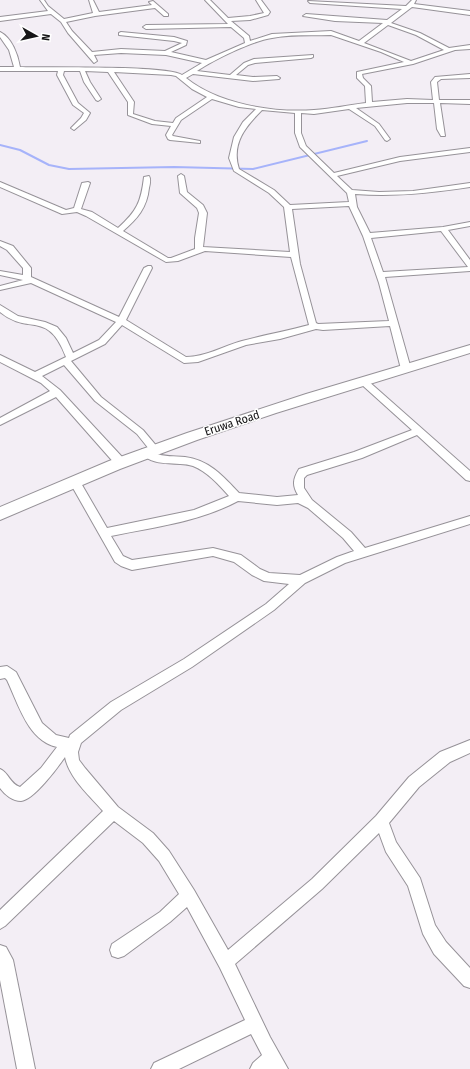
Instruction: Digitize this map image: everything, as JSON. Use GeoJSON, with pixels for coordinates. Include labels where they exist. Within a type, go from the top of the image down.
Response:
{"type":"FeatureCollection","features":[{"type":"Feature","properties":{"kind":"main road","name":"Eruwa Road"},"geometry":{"type":"LineString","coordinates":[[0,514],[74,481],[150,451],[470,349]]}},
{"type":"Feature","properties":{"kind":"street"},"geometry":{"type":"LineString","coordinates":[[42,0],[46,7],[64,22],[70,32],[92,54],[94,60],[102,70]]}},
{"type":"Feature","properties":{"kind":"street"},"geometry":{"type":"LineString","coordinates":[[92,0],[96,12],[95,14]]}},
{"type":"Feature","properties":{"kind":"street"},"geometry":{"type":"LineString","coordinates":[[147,0],[157,6],[166,15]]}},
{"type":"Feature","properties":{"kind":"street"},"geometry":{"type":"LineString","coordinates":[[207,0],[231,25],[246,37],[248,42]]}},
{"type":"Feature","properties":{"kind":"street"},"geometry":{"type":"LineString","coordinates":[[226,20],[250,18],[266,14],[268,12],[258,0]]}},
{"type":"Feature","properties":{"kind":"street"},"geometry":{"type":"LineString","coordinates":[[310,2],[411,4],[470,13]]}},
{"type":"Feature","properties":{"kind":"street"},"geometry":{"type":"LineString","coordinates":[[360,43],[411,4]]}},
{"type":"Feature","properties":{"kind":"street"},"geometry":{"type":"LineString","coordinates":[[64,22],[95,14],[157,6]]}},
{"type":"Feature","properties":{"kind":"street"},"geometry":{"type":"LineString","coordinates":[[0,19],[52,12]]}},
{"type":"Feature","properties":{"kind":"street"},"geometry":{"type":"LineString","coordinates":[[306,16],[387,23],[418,34],[448,50]]}},
{"type":"Feature","properties":{"kind":"street"},"geometry":{"type":"LineString","coordinates":[[146,28],[231,25]]}},
{"type":"Feature","properties":{"kind":"street"},"geometry":{"type":"LineString","coordinates":[[182,78],[207,62],[233,52],[248,44],[248,42],[272,36],[326,33],[360,43],[411,63]]}},
{"type":"Feature","properties":{"kind":"street"},"geometry":{"type":"LineString","coordinates":[[0,34],[5,39],[16,60],[17,69]]}},
{"type":"Feature","properties":{"kind":"street"},"geometry":{"type":"LineString","coordinates":[[121,34],[165,38],[180,40],[185,43],[168,46],[162,44],[165,38]]}},
{"type":"Feature","properties":{"kind":"street"},"geometry":{"type":"LineString","coordinates":[[166,53],[168,46]]}},
{"type":"Feature","properties":{"kind":"street"},"geometry":{"type":"LineString","coordinates":[[369,104],[368,86],[360,78],[359,73],[411,63],[448,50],[470,47]]}},
{"type":"Feature","properties":{"kind":"street"},"geometry":{"type":"LineString","coordinates":[[92,54],[122,51],[166,53],[207,62]]}},
{"type":"Feature","properties":{"kind":"street"},"geometry":{"type":"LineString","coordinates":[[231,77],[246,64],[254,61],[311,56]]}},
{"type":"Feature","properties":{"kind":"street"},"geometry":{"type":"LineString","coordinates":[[0,69],[164,72],[175,74],[211,97],[233,104],[260,109],[298,113],[369,104],[437,101],[470,102]]}},
{"type":"Feature","properties":{"kind":"street"},"geometry":{"type":"LineString","coordinates":[[1,76],[9,69]]}},
{"type":"Feature","properties":{"kind":"street"},"geometry":{"type":"LineString","coordinates":[[61,70],[60,75],[75,104],[87,113],[84,119],[74,128]]}},
{"type":"Feature","properties":{"kind":"street"},"geometry":{"type":"LineString","coordinates":[[82,70],[87,82],[98,99]]}},
{"type":"Feature","properties":{"kind":"street"},"geometry":{"type":"LineString","coordinates":[[110,70],[131,102],[130,114],[132,116],[154,123],[175,125]]}},
{"type":"Feature","properties":{"kind":"street"},"geometry":{"type":"LineString","coordinates":[[192,72],[231,77],[265,79],[277,78]]}},
{"type":"Feature","properties":{"kind":"street"},"geometry":{"type":"LineString","coordinates":[[443,135],[440,129],[434,82],[437,78],[470,76]]}},
{"type":"Feature","properties":{"kind":"street"},"geometry":{"type":"LineString","coordinates":[[198,142],[170,138],[169,135],[178,119],[211,97]]}},
{"type":"Feature","properties":{"kind":"street"},"geometry":{"type":"LineString","coordinates":[[350,107],[377,125],[387,139]]}},
{"type":"Feature","properties":{"kind":"street"},"geometry":{"type":"LineString","coordinates":[[260,109],[245,123],[237,137],[232,158],[238,170],[250,176],[283,201],[288,207],[295,255],[312,324],[316,326]]}},
{"type":"Feature","properties":{"kind":"street"},"geometry":{"type":"LineString","coordinates":[[298,113],[298,133],[303,146],[350,192],[353,204],[367,236],[381,275],[406,369]]}},
{"type":"Feature","properties":{"kind":"street"},"geometry":{"type":"LineString","coordinates":[[332,175],[400,159],[470,150]]}},
{"type":"Feature","properties":{"kind":"street"},"geometry":{"type":"LineString","coordinates":[[181,176],[184,192],[200,207],[203,213],[199,238],[199,250]]}},
{"type":"Feature","properties":{"kind":"street"},"geometry":{"type":"LineString","coordinates":[[119,231],[139,212],[145,201],[147,177]]}},
{"type":"Feature","properties":{"kind":"street"},"geometry":{"type":"LineString","coordinates":[[77,210],[86,183]]}},
{"type":"Feature","properties":{"kind":"street"},"geometry":{"type":"LineString","coordinates":[[0,184],[65,212],[77,210],[89,214],[166,260],[176,260],[199,250],[295,255]]}},
{"type":"Feature","properties":{"kind":"street"},"geometry":{"type":"LineString","coordinates":[[350,192],[379,194],[413,193],[470,185]]}},
{"type":"Feature","properties":{"kind":"street"},"geometry":{"type":"LineString","coordinates":[[288,207],[353,204]]}},
{"type":"Feature","properties":{"kind":"street"},"geometry":{"type":"LineString","coordinates":[[367,236],[443,229],[470,224]]}},
{"type":"Feature","properties":{"kind":"street"},"geometry":{"type":"LineString","coordinates":[[443,229],[470,265]]}},
{"type":"Feature","properties":{"kind":"street"},"geometry":{"type":"LineString","coordinates":[[0,243],[10,248],[26,268],[30,279]]}},
{"type":"Feature","properties":{"kind":"street"},"geometry":{"type":"LineString","coordinates":[[35,376],[102,342],[121,321],[148,268]]}},
{"type":"Feature","properties":{"kind":"street"},"geometry":{"type":"LineString","coordinates":[[381,275],[470,269]]}},
{"type":"Feature","properties":{"kind":"street"},"geometry":{"type":"LineString","coordinates":[[0,273],[30,279],[62,293],[121,321],[184,360],[190,361],[244,343],[280,336],[316,326],[394,323]]}},
{"type":"Feature","properties":{"kind":"street"},"geometry":{"type":"LineString","coordinates":[[0,288],[30,279]]}},
{"type":"Feature","properties":{"kind":"street"},"geometry":{"type":"LineString","coordinates":[[0,308],[12,317],[48,325],[53,328],[65,342],[68,359],[98,399],[140,432],[154,458],[178,459],[196,463],[204,467],[220,480],[236,497]]}},
{"type":"Feature","properties":{"kind":"street"},"geometry":{"type":"LineString","coordinates":[[0,358],[44,381],[57,392],[120,462]]}},
{"type":"Feature","properties":{"kind":"street"},"geometry":{"type":"LineString","coordinates":[[364,382],[470,477]]}},
{"type":"Feature","properties":{"kind":"street"},"geometry":{"type":"LineString","coordinates":[[0,422],[57,392]]}},
{"type":"Feature","properties":{"kind":"street"},"geometry":{"type":"LineString","coordinates":[[363,554],[347,535],[307,501],[299,488],[299,478],[304,472],[358,455],[419,431]]}},
{"type":"Feature","properties":{"kind":"street"},"geometry":{"type":"LineString","coordinates":[[74,481],[119,559],[125,563],[132,565],[213,552],[237,558],[256,572],[268,578],[301,580]]}},
{"type":"Feature","properties":{"kind":"street"},"geometry":{"type":"LineString","coordinates":[[105,533],[195,514],[223,504],[236,497],[249,497],[277,501],[300,499],[307,501]]}},
{"type":"Feature","properties":{"kind":"street"},"geometry":{"type":"LineString","coordinates":[[0,776],[5,785],[14,793],[22,794],[46,773],[75,739],[116,706],[188,663],[270,607],[301,580],[341,560],[470,520]]}},
{"type":"Feature","properties":{"kind":"street"},"geometry":{"type":"LineString","coordinates":[[0,674],[7,672],[12,676],[37,727],[52,740],[70,744]]}},
{"type":"Feature","properties":{"kind":"street"},"geometry":{"type":"LineString","coordinates":[[70,744],[72,762],[80,773],[113,812],[148,838],[164,856],[189,895],[226,962],[255,1024],[276,1063],[259,1069]]}},
{"type":"Feature","properties":{"kind":"street"},"geometry":{"type":"LineString","coordinates":[[226,962],[317,884],[381,821],[414,782],[445,757],[470,746]]}},
{"type":"Feature","properties":{"kind":"street"},"geometry":{"type":"LineString","coordinates":[[0,921],[113,812]]}},
{"type":"Feature","properties":{"kind":"street"},"geometry":{"type":"LineString","coordinates":[[381,821],[391,847],[415,883],[428,929],[440,948],[470,980]]}},
{"type":"Feature","properties":{"kind":"street"},"geometry":{"type":"LineString","coordinates":[[118,950],[165,917],[189,895]]}},
{"type":"Feature","properties":{"kind":"street"},"geometry":{"type":"LineString","coordinates":[[0,953],[5,960],[26,1069]]}},
{"type":"Feature","properties":{"kind":"street"},"geometry":{"type":"LineString","coordinates":[[160,1069],[255,1024]]}},
{"type":"Feature","properties":{"kind":"waterway"},"geometry":{"type":"LineString","coordinates":[[0,145],[20,150],[49,165],[69,169],[174,167],[253,169],[367,141]]}}]}
